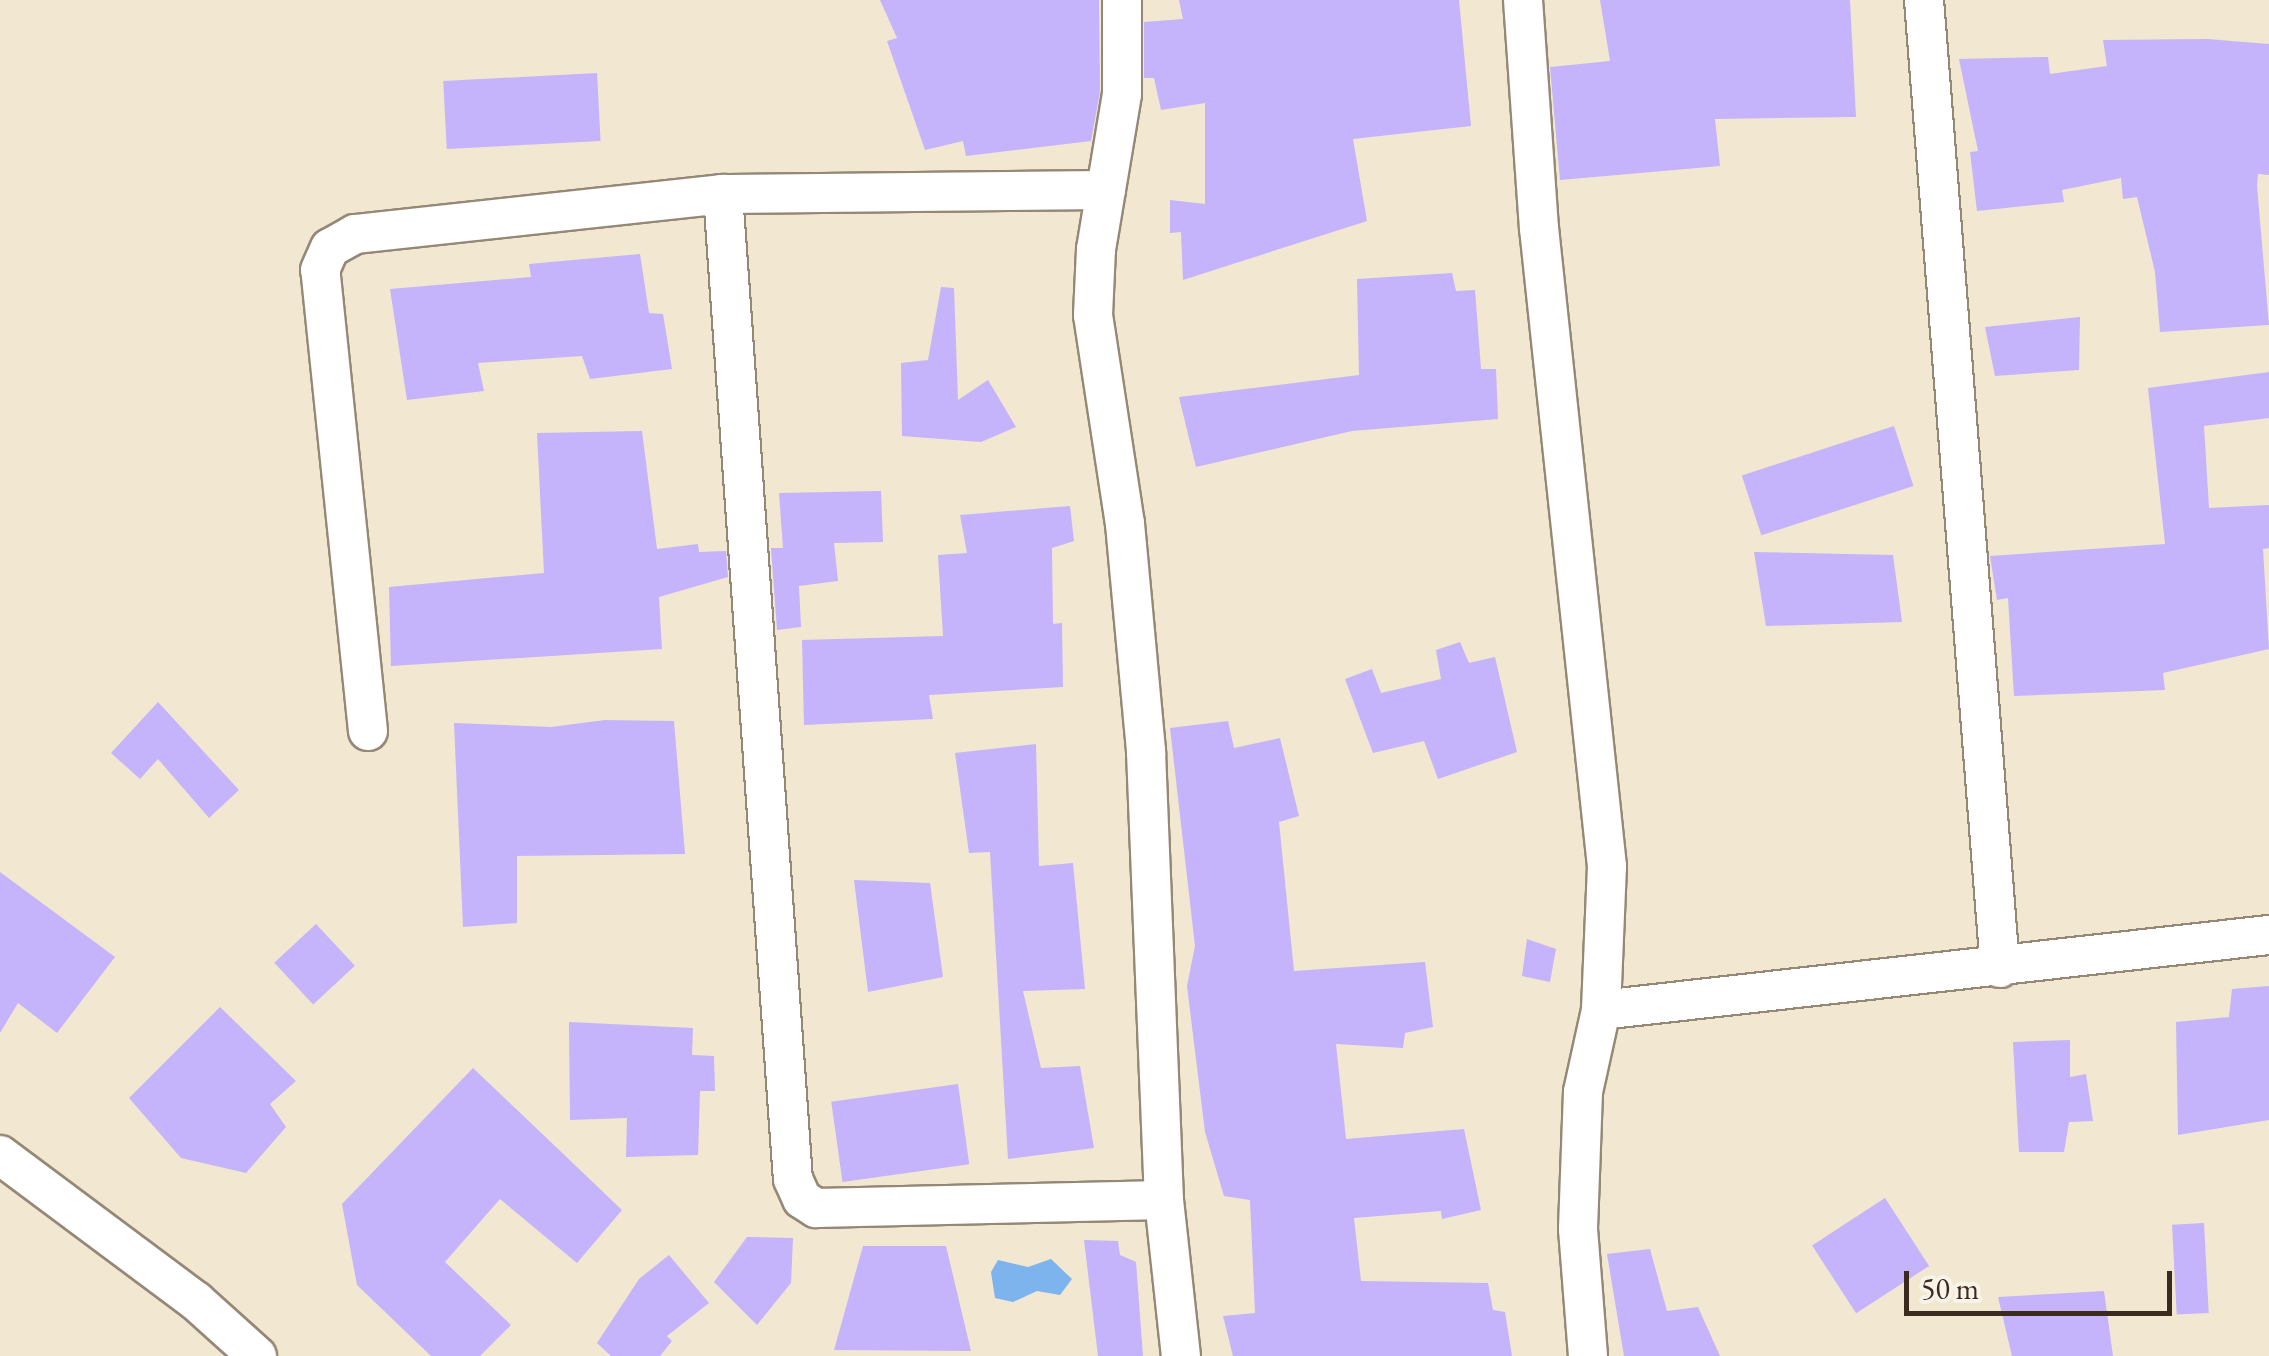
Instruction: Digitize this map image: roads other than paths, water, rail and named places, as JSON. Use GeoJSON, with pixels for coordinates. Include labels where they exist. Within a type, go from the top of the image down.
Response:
{"type":"FeatureCollection","features":[{"type":"Feature","properties":{"kind":"street"},"geometry":{"type":"LineString","coordinates":[[1122,0],[1122,94],[1106,190],[1093,315],[1125,524],[1146,752],[1164,1200],[1181,1356]]}},
{"type":"Feature","properties":{"kind":"street"},"geometry":{"type":"LineString","coordinates":[[1523,0],[1540,228],[1607,866],[1601,1010],[1582,1131],[1578,1229],[1588,1356]]}},
{"type":"Feature","properties":{"kind":"street"},"geometry":{"type":"LineString","coordinates":[[1924,0],[2000,968]]}},
{"type":"Feature","properties":{"kind":"street"},"geometry":{"type":"LineString","coordinates":[[368,731],[320,270],[330,248],[355,234],[723,194],[1106,190]]}},
{"type":"Feature","properties":{"kind":"street"},"geometry":{"type":"LineString","coordinates":[[723,194],[793,1179],[802,1199],[816,1208],[1164,1200]]}},
{"type":"Feature","properties":{"kind":"street"},"geometry":{"type":"LineString","coordinates":[[1601,1010],[2269,936]]}},
{"type":"Feature","properties":{"kind":"street"},"geometry":{"type":"LineString","coordinates":[[0,1154],[196,1300],[257,1356]]}},
{"type":"Feature","properties":{"kind":"water"},"geometry":{"type":"Polygon","coordinates":[[[1051,1259],[1072,1279],[1060,1295],[1037,1291],[1013,1302],[995,1298],[991,1272],[998,1260],[1028,1267],[1051,1259]]]}}]}
